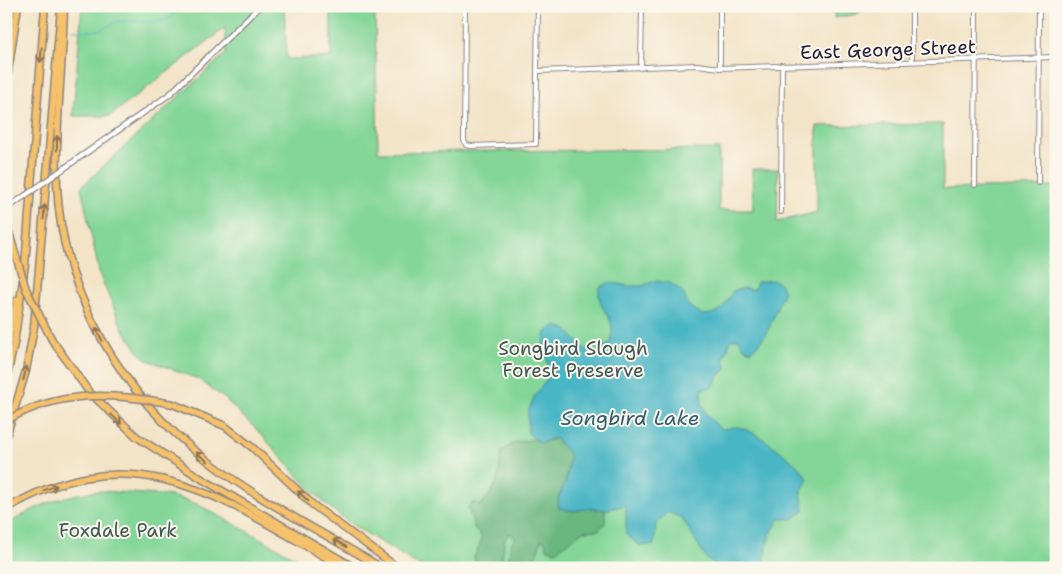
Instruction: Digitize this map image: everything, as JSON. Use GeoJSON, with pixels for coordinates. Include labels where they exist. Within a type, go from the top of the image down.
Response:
{"type":"FeatureCollection","features":[{"type":"Feature","properties":{"kind":"highway"},"geometry":{"type":"LineString","coordinates":[[6,85],[18,6]]}},
{"type":"Feature","properties":{"kind":"highway"},"geometry":{"type":"LineString","coordinates":[[6,381],[14,344],[25,265],[45,6]]}},
{"type":"Feature","properties":{"kind":"highway"},"geometry":{"type":"LineString","coordinates":[[6,437],[26,371],[34,326],[63,6]]}},
{"type":"Feature","properties":{"kind":"highway"},"geometry":{"type":"LineString","coordinates":[[63,6],[57,144],[59,207],[73,270],[88,312],[104,344],[124,375],[148,405],[171,431],[193,450],[232,479],[382,568]]}},
{"type":"Feature","properties":{"kind":"highway"},"geometry":{"type":"LineString","coordinates":[[7,223],[26,289],[52,340],[89,392],[137,437],[202,479],[355,568]]}},
{"type":"Feature","properties":{"kind":"highway"},"geometry":{"type":"LineString","coordinates":[[6,346],[25,265]]}},
{"type":"Feature","properties":{"kind":"highway"},"geometry":{"type":"LineString","coordinates":[[6,421],[46,404],[80,395],[125,395],[173,404],[225,426],[253,448],[313,505],[398,568]]}},
{"type":"Feature","properties":{"kind":"highway"},"geometry":{"type":"LineString","coordinates":[[6,509],[43,490],[86,478],[112,475],[159,478],[185,484],[218,497],[344,568]]}},
{"type":"Feature","properties":{"kind":"street"},"geometry":{"type":"LineString","coordinates":[[6,209],[171,92],[260,6]]}},
{"type":"Feature","properties":{"kind":"street"},"geometry":{"type":"LineString","coordinates":[[464,6],[465,142],[471,146],[536,144],[538,6]]}},
{"type":"Feature","properties":{"kind":"street"},"geometry":{"type":"LineString","coordinates":[[641,68],[642,6]]}},
{"type":"Feature","properties":{"kind":"street"},"geometry":{"type":"LineString","coordinates":[[720,6],[720,68]]}},
{"type":"Feature","properties":{"kind":"street"},"geometry":{"type":"LineString","coordinates":[[912,6],[912,61]]}},
{"type":"Feature","properties":{"kind":"street"},"geometry":{"type":"LineString","coordinates":[[975,185],[976,6]]}},
{"type":"Feature","properties":{"kind":"street"},"geometry":{"type":"LineString","coordinates":[[1038,183],[1039,6]]}},
{"type":"Feature","properties":{"kind":"street","name":"East George Street"},"geometry":{"type":"LineString","coordinates":[[538,71],[697,66],[720,68],[1056,57]]}},
{"type":"Feature","properties":{"kind":"street"},"geometry":{"type":"LineString","coordinates":[[781,212],[782,65]]}},
{"type":"Feature","properties":{"kind":"green space","name":"Songbird Slough Forest Preserve"},"geometry":{"type":"Polygon","coordinates":[[[82,6],[284,6],[287,59],[331,57],[331,11],[336,6],[370,6],[375,11],[378,152],[719,149],[719,210],[753,210],[752,169],[778,169],[777,222],[817,212],[817,126],[943,124],[943,189],[1056,186],[1056,568],[423,568],[351,524],[328,506],[309,488],[257,430],[224,398],[198,379],[145,359],[122,327],[100,276],[81,187],[226,53],[225,28],[110,116],[73,116],[82,6]]]}},
{"type":"Feature","properties":{"kind":"green space"},"geometry":{"type":"Polygon","coordinates":[[[834,6],[868,6],[857,14],[834,18],[834,6]]]}},
{"type":"Feature","properties":{"kind":"green space"},"geometry":{"type":"Polygon","coordinates":[[[555,438],[570,455],[566,481],[558,499],[574,511],[589,508],[605,510],[605,523],[599,530],[583,531],[556,551],[547,549],[545,541],[541,540],[537,554],[527,568],[506,568],[511,544],[515,537],[509,534],[505,539],[501,562],[483,568],[476,565],[474,557],[481,542],[481,536],[475,530],[468,507],[472,503],[477,503],[480,506],[495,486],[499,475],[502,451],[514,443],[535,439],[541,443],[555,438]]]}},
{"type":"Feature","properties":{"kind":"green space","name":"Foxdale Park"},"geometry":{"type":"Polygon","coordinates":[[[101,491],[172,496],[197,504],[315,568],[6,568],[6,526],[28,512],[52,502],[76,494],[101,491]]]}},
{"type":"Feature","properties":{"kind":"water","name":"Songbird Lake"},"geometry":{"type":"Polygon","coordinates":[[[772,280],[780,283],[784,292],[763,338],[751,351],[744,348],[738,338],[731,340],[724,358],[726,369],[718,377],[713,387],[702,389],[701,396],[705,412],[721,429],[737,427],[755,434],[787,456],[808,479],[801,492],[804,511],[793,519],[779,519],[769,537],[763,568],[718,568],[706,558],[682,518],[667,512],[656,525],[654,545],[640,546],[626,534],[626,505],[605,510],[589,508],[574,511],[559,508],[558,499],[566,481],[570,455],[555,438],[540,443],[528,433],[528,412],[535,395],[547,380],[548,363],[543,347],[546,332],[555,326],[566,329],[584,349],[597,351],[610,343],[612,333],[610,319],[601,303],[599,288],[610,282],[628,286],[641,286],[655,281],[670,283],[682,291],[689,306],[702,315],[714,313],[721,309],[733,291],[744,288],[754,290],[757,282],[772,280]]]}},
{"type":"Feature","properties":{"kind":"waterway"},"geometry":{"type":"LineString","coordinates":[[73,30],[100,30],[119,21],[161,21],[174,13],[178,6]]}}]}
